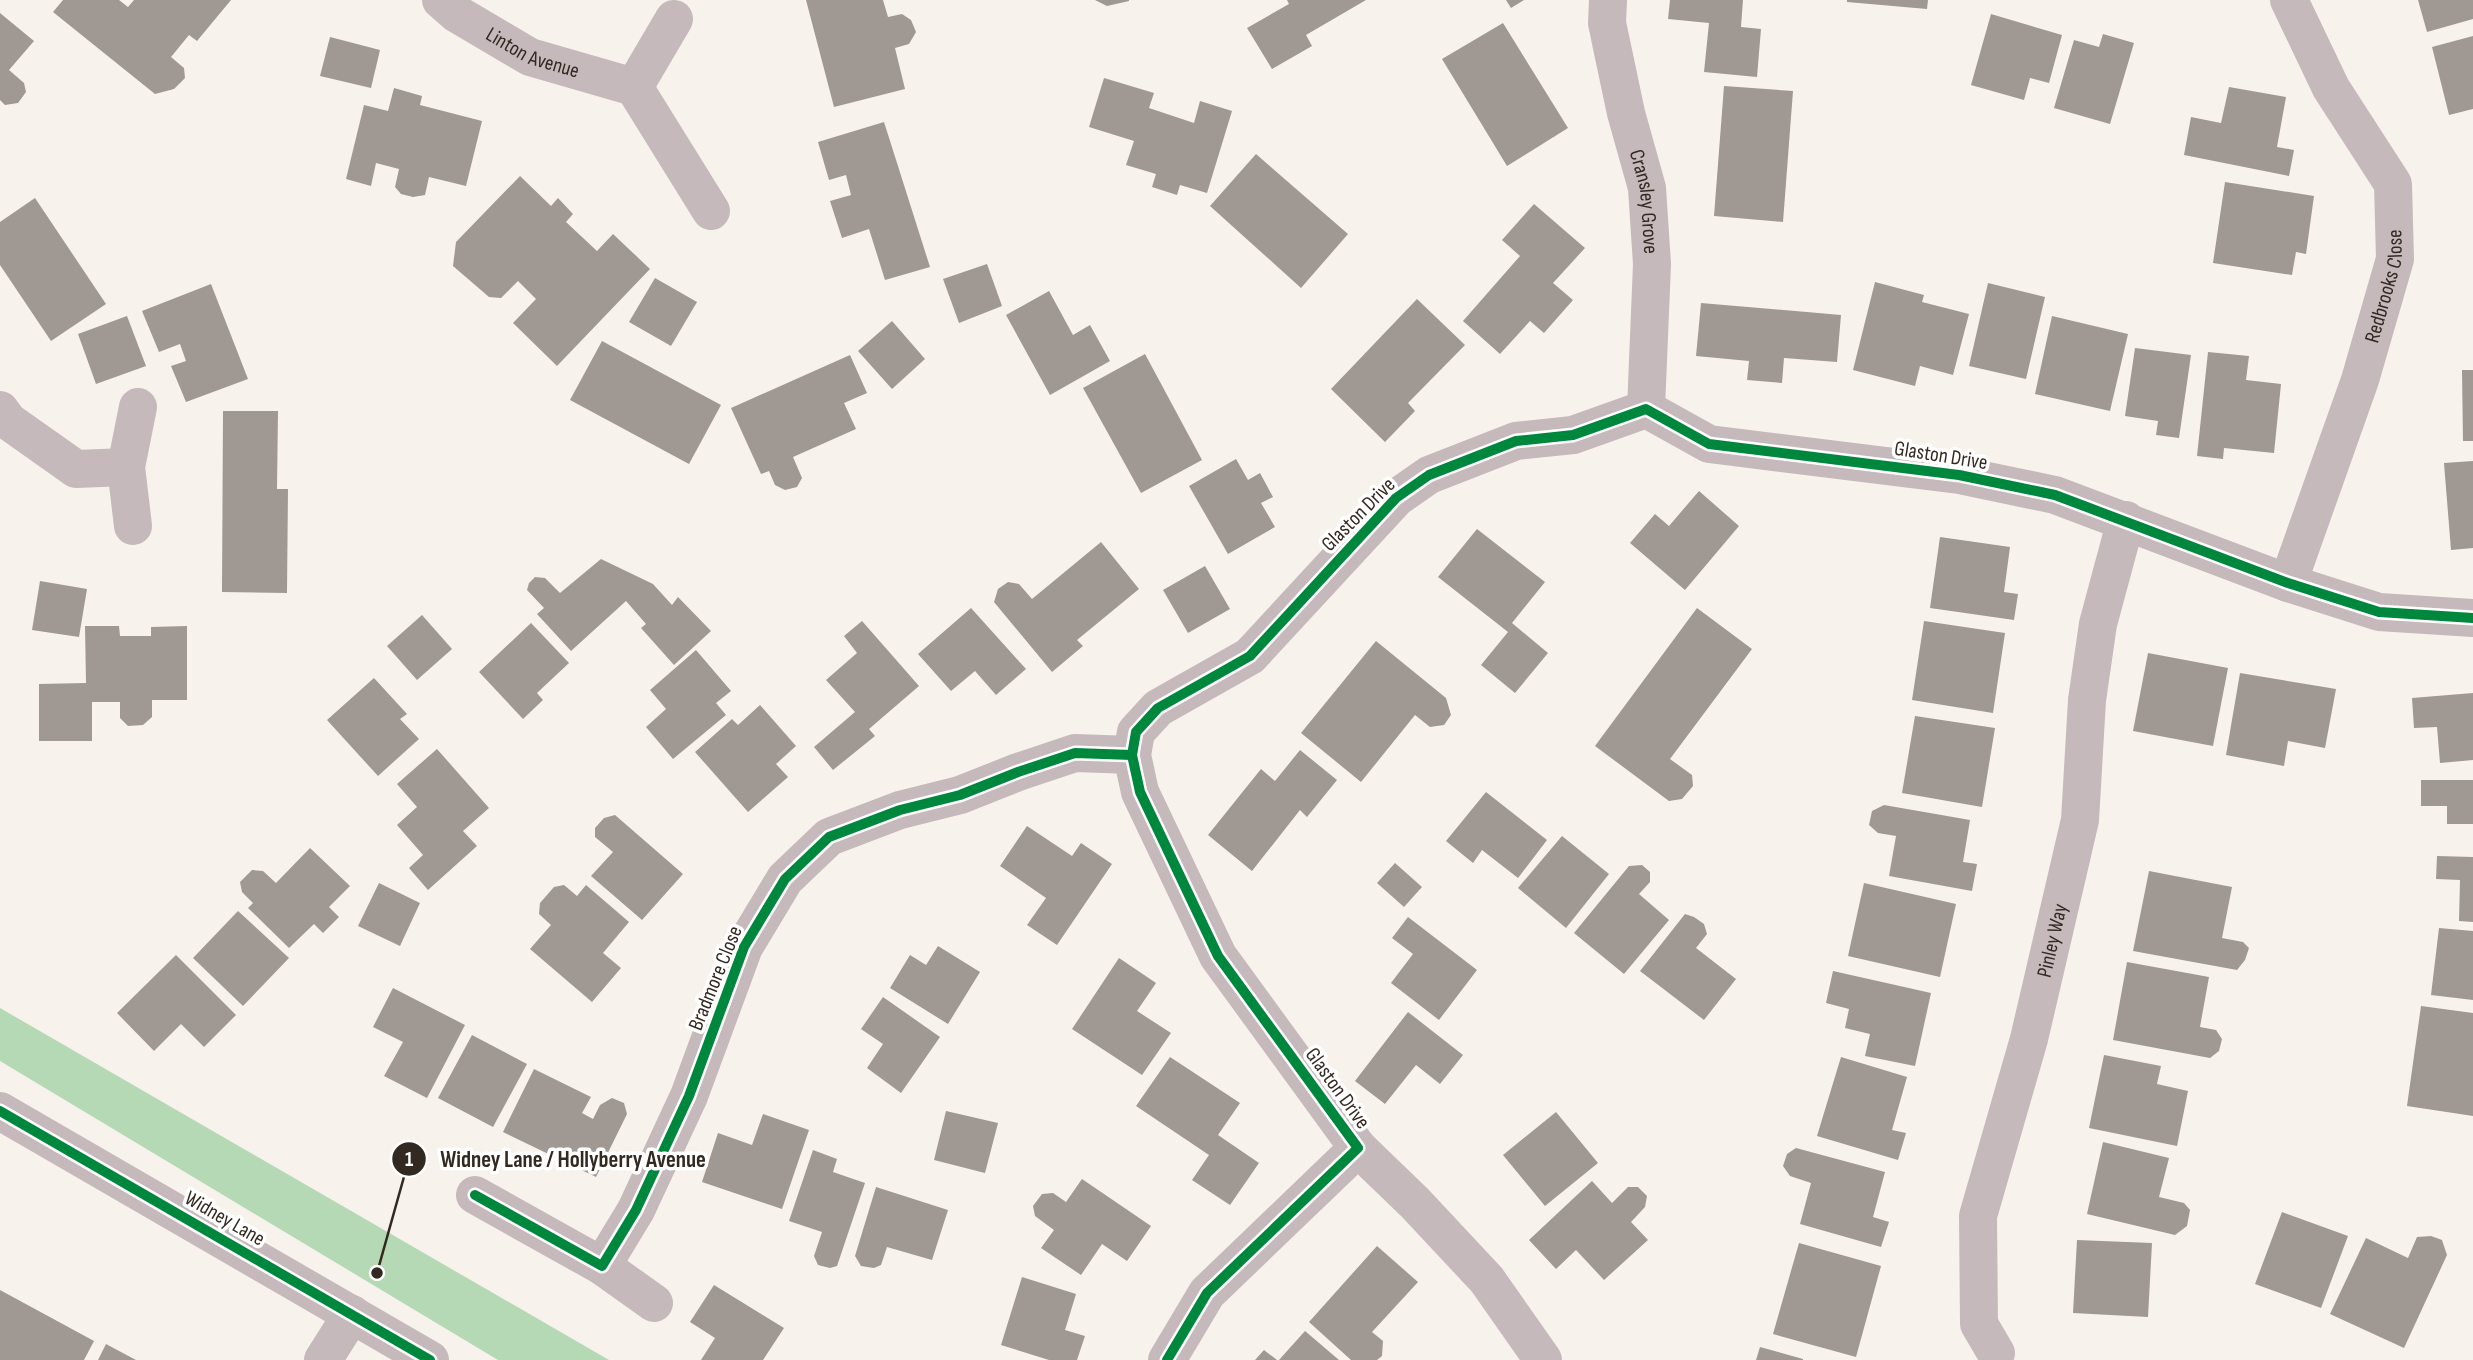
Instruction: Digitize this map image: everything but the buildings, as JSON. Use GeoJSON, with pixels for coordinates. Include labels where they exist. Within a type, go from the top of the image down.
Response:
{"type":"FeatureCollection","features":[{"type":"Feature","properties":{"kind":"street","name":"Linton Avenue"},"geometry":{"type":"LineString","coordinates":[[441,0],[457,14],[530,57],[634,86]]}},
{"type":"Feature","properties":{"kind":"street","name":"Cransley Grove"},"geometry":{"type":"LineString","coordinates":[[1608,0],[1609,36],[1626,113],[1647,188],[1652,264],[1646,409]]}},
{"type":"Feature","properties":{"kind":"street","name":"Redbrooks Close"},"geometry":{"type":"LineString","coordinates":[[2288,583],[2360,380],[2395,259],[2393,184],[2331,88],[2290,0]]}},
{"type":"Feature","properties":{"kind":"street"},"geometry":{"type":"LineString","coordinates":[[674,19],[634,86],[711,211]]}},
{"type":"Feature","properties":{"kind":"street"},"geometry":{"type":"LineString","coordinates":[[133,526],[126,467],[138,407]]}},
{"type":"Feature","properties":{"kind":"street","name":"Glaston Drive"},"geometry":{"type":"LineString","coordinates":[[1543,1360],[1487,1280],[1416,1203],[1358,1148],[1218,956],[1140,792],[1132,755],[1136,732],[1158,708],[1250,656],[1396,498],[1429,475],[1516,441],[1573,435],[1646,409],[1709,443],[1959,475],[2055,495],[2288,583],[2379,612],[2473,618]]}},
{"type":"Feature","properties":{"kind":"street"},"geometry":{"type":"LineString","coordinates":[[0,410],[8,421],[76,469],[126,467]]}},
{"type":"Feature","properties":{"kind":"street","name":"Pinley Way"},"geometry":{"type":"LineString","coordinates":[[1998,1358],[1979,1324],[1978,1216],[2029,1040],[2080,820],[2087,701],[2098,624],[2126,520]]}},
{"type":"Feature","properties":{"kind":"street","name":"Bradmore Close"},"geometry":{"type":"LineString","coordinates":[[602,1266],[636,1210],[689,1096],[744,947],[785,879],[829,836],[901,810],[960,795],[1075,753],[1132,755]]}},
{"type":"Feature","properties":{"kind":"street","name":"Widney Lane"},"geometry":{"type":"LineString","coordinates":[[0,1111],[430,1360]]}},
{"type":"Feature","properties":{"kind":"street","name":"Glaston Drive"},"geometry":{"type":"LineString","coordinates":[[1167,1360],[1207,1293],[1358,1148]]}},
{"type":"Feature","properties":{"kind":"street"},"geometry":{"type":"LineString","coordinates":[[475,1195],[602,1266],[654,1303]]}},
{"type":"Feature","properties":{"kind":"street"},"geometry":{"type":"LineString","coordinates":[[323,1360],[352,1314]]}},
{"type":"Feature","properties":{"kind":"green space"},"geometry":{"type":"Polygon","coordinates":[[[0,1008],[609,1360],[498,1360],[0,1061],[0,1008]]]}},
{"type":"Feature","properties":{"kind":"cycle path"},"geometry":{"type":"LineString","coordinates":[[1167,1360],[1207,1293],[1358,1148],[1218,956],[1140,792],[1132,755],[1136,732],[1158,708],[1250,656],[1396,498],[1429,475],[1516,441],[1573,435],[1646,409],[1709,444],[1959,475],[2055,495],[2288,583],[2379,612],[2473,618]]}},
{"type":"Feature","properties":{"kind":"cycle path"},"geometry":{"type":"LineString","coordinates":[[475,1195],[602,1266],[636,1210],[689,1096],[744,947],[785,879],[829,837],[900,810],[960,795],[1075,753],[1132,755]]}},
{"type":"Feature","properties":{"kind":"cycle path"},"geometry":{"type":"LineString","coordinates":[[0,1111],[430,1360]]}},
{"type":"Feature","properties":{"kind":"place","name":"Widney Lane / Hollyberry Avenue"},"geometry":{"type":"Point","coordinates":[377,1273]}}]}
